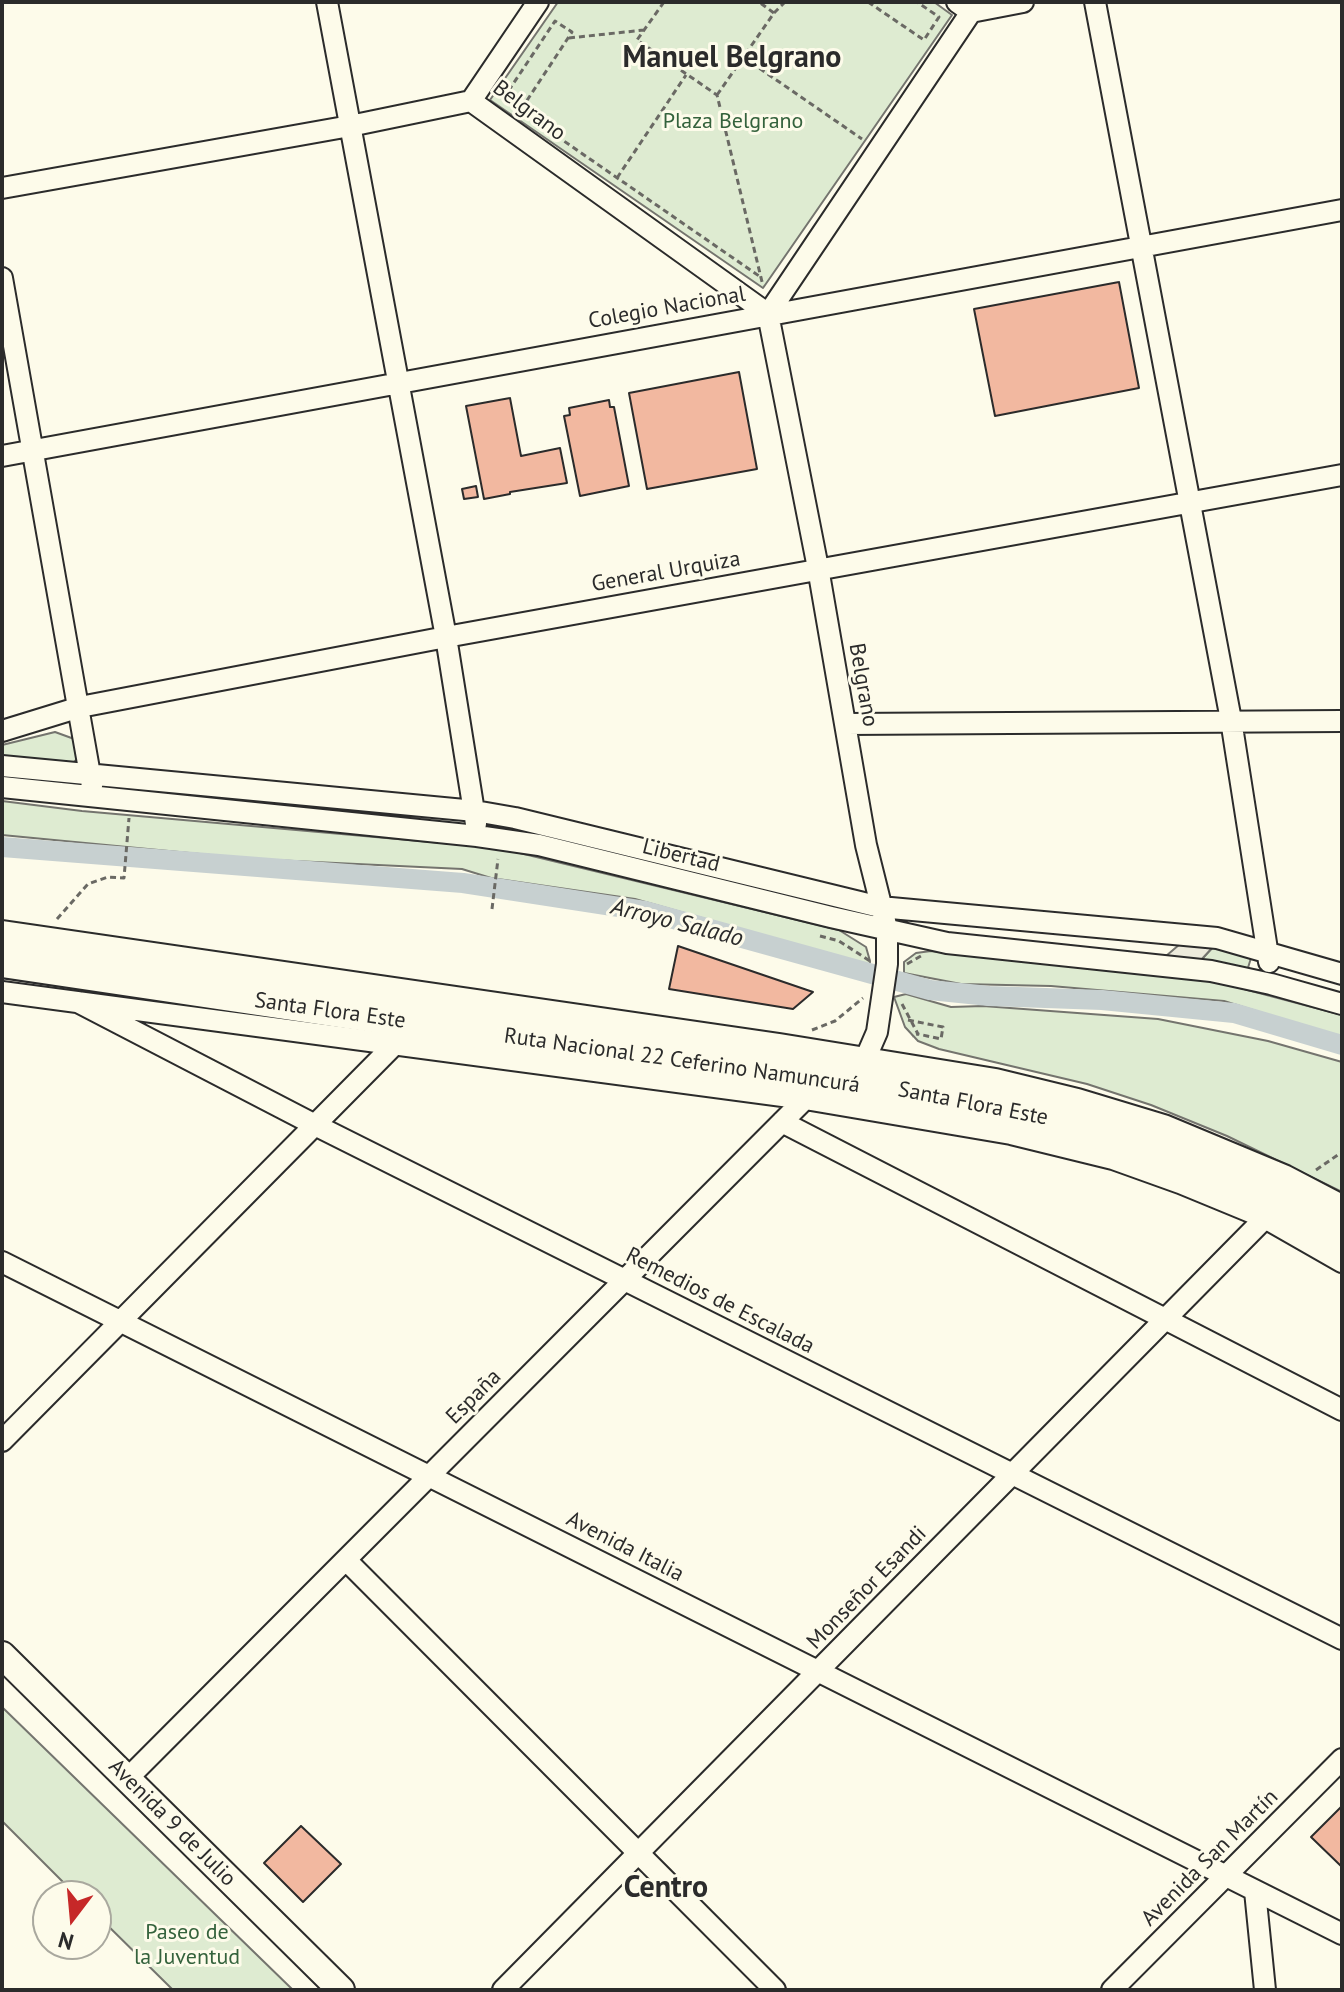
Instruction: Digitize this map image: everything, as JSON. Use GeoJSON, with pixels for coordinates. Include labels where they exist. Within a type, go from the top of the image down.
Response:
{"type":"FeatureCollection","features":[{"type":"Feature","properties":{"kind":"highway","name":"Ruta Nacional 22 Ceferino Namuncurá"},"geometry":{"type":"LineString","coordinates":[[2,936],[864,1062],[995,1084],[1092,1108],[1205,1145],[1342,1211]]}},
{"type":"Feature","properties":{"kind":"highway","name":"Ruta Nacional 22 Ceferino Namuncurá"},"geometry":{"type":"LineString","coordinates":[[2,962],[999,1110],[1096,1133],[1196,1167],[1285,1206],[1342,1236]]}},
{"type":"Feature","properties":{"kind":"main road","name":"Avenida 9 de Julio"},"geometry":{"type":"LineString","coordinates":[[2,1655],[341,1990]]}},
{"type":"Feature","properties":{"kind":"street"},"geometry":{"type":"LineString","coordinates":[[327,2],[446,637],[477,836]]}},
{"type":"Feature","properties":{"kind":"street","name":"Belgrano"},"geometry":{"type":"LineString","coordinates":[[538,2],[471,101],[768,314],[818,568],[866,845],[887,929],[880,963],[884,993],[877,1032],[864,1062]]}},
{"type":"Feature","properties":{"kind":"street"},"geometry":{"type":"LineString","coordinates":[[768,314],[878,151],[964,7],[1023,2]]}},
{"type":"Feature","properties":{"kind":"street"},"geometry":{"type":"LineString","coordinates":[[1095,2],[1231,720],[1269,951],[1271,984]]}},
{"type":"Feature","properties":{"kind":"street"},"geometry":{"type":"LineString","coordinates":[[2,188],[350,126],[471,101]]}},
{"type":"Feature","properties":{"kind":"street","name":"Colegio Nacional"},"geometry":{"type":"LineString","coordinates":[[2,456],[1342,210]]}},
{"type":"Feature","properties":{"kind":"street"},"geometry":{"type":"LineString","coordinates":[[2,278],[94,796]]}},
{"type":"Feature","properties":{"kind":"street","name":"General Urquiza"},"geometry":{"type":"LineString","coordinates":[[2,731],[80,707],[446,637],[1342,475]]}},
{"type":"Feature","properties":{"kind":"street"},"geometry":{"type":"LineString","coordinates":[[845,724],[1342,721]]}},
{"type":"Feature","properties":{"kind":"street","name":"Libertad"},"geometry":{"type":"LineString","coordinates":[[2,766],[475,811],[515,818],[880,907],[1217,938],[1342,974]]}},
{"type":"Feature","properties":{"kind":"street","name":"Libertad"},"geometry":{"type":"LineString","coordinates":[[2,787],[539,845],[947,943],[1211,971],[1342,1004]]}},
{"type":"Feature","properties":{"kind":"street","name":"Santa Flora Este"},"geometry":{"type":"LineString","coordinates":[[3,994],[805,1099],[978,1127],[1080,1150],[1169,1179],[1265,1218],[1342,1262]]}},
{"type":"Feature","properties":{"kind":"street","name":"Remedios de Escalada"},"geometry":{"type":"LineString","coordinates":[[78,1002],[315,1125],[1342,1639]]}},
{"type":"Feature","properties":{"kind":"street"},"geometry":{"type":"LineString","coordinates":[[2,1441],[395,1044]]}},
{"type":"Feature","properties":{"kind":"street","name":"España"},"geometry":{"type":"LineString","coordinates":[[127,1779],[805,1099],[852,1073],[864,1062]]}},
{"type":"Feature","properties":{"kind":"street"},"geometry":{"type":"LineString","coordinates":[[782,1122],[1342,1410]]}},
{"type":"Feature","properties":{"kind":"street","name":"Monseñor Esandi"},"geometry":{"type":"LineString","coordinates":[[503,1990],[1265,1218]]}},
{"type":"Feature","properties":{"kind":"street","name":"Avenida Italia"},"geometry":{"type":"LineString","coordinates":[[2,1262],[1342,1934]]}},
{"type":"Feature","properties":{"kind":"street"},"geometry":{"type":"LineString","coordinates":[[346,1560],[775,1990]]}},
{"type":"Feature","properties":{"kind":"street","name":"Avenida San Martín"},"geometry":{"type":"LineString","coordinates":[[1112,1990],[1342,1759]]}},
{"type":"Feature","properties":{"kind":"street"},"geometry":{"type":"LineString","coordinates":[[1255,1891],[1265,1990]]}},
{"type":"Feature","properties":{"kind":"path"},"geometry":{"type":"LineString","coordinates":[[664,2],[637,40],[717,95],[768,314]]}},
{"type":"Feature","properties":{"kind":"path"},"geometry":{"type":"LineString","coordinates":[[759,2],[774,13]]}},
{"type":"Feature","properties":{"kind":"path"},"geometry":{"type":"LineString","coordinates":[[717,95],[785,2]]}},
{"type":"Feature","properties":{"kind":"path"},"geometry":{"type":"LineString","coordinates":[[868,2],[924,40],[939,17],[917,2]]}},
{"type":"Feature","properties":{"kind":"path"},"geometry":{"type":"LineString","coordinates":[[520,111],[572,32],[555,21],[501,98],[520,111],[532,119]]}},
{"type":"Feature","properties":{"kind":"path"},"geometry":{"type":"LineString","coordinates":[[568,38],[644,30]]}},
{"type":"Feature","properties":{"kind":"path"},"geometry":{"type":"LineString","coordinates":[[743,57],[878,151]]}},
{"type":"Feature","properties":{"kind":"path"},"geometry":{"type":"LineString","coordinates":[[617,178],[687,74]]}},
{"type":"Feature","properties":{"kind":"path"},"geometry":{"type":"LineString","coordinates":[[544,128],[762,278]]}},
{"type":"Feature","properties":{"kind":"path"},"geometry":{"type":"LineString","coordinates":[[38,942],[88,884],[108,877],[124,878],[129,818],[126,818]]}},
{"type":"Feature","properties":{"kind":"path"},"geometry":{"type":"LineString","coordinates":[[492,909],[499,851]]}},
{"type":"Feature","properties":{"kind":"path"},"geometry":{"type":"LineString","coordinates":[[808,931],[839,941],[860,956],[880,963]]}},
{"type":"Feature","properties":{"kind":"path"},"geometry":{"type":"LineString","coordinates":[[807,1031],[835,1021],[858,1004],[884,993],[918,1034]]}},
{"type":"Feature","properties":{"kind":"path"},"geometry":{"type":"LineString","coordinates":[[908,1020],[943,1027],[941,1039],[918,1034],[912,1036]]}},
{"type":"Feature","properties":{"kind":"path"},"geometry":{"type":"LineString","coordinates":[[1294,1186],[1342,1152]]}},
{"type":"Feature","properties":{"kind":"green space","name":"Plaza Belgrano"},"geometry":{"type":"Polygon","coordinates":[[[558,2],[934,2],[952,15],[763,288],[490,100],[558,2]]]}},
{"type":"Feature","properties":{"kind":"green space"},"geometry":{"type":"Polygon","coordinates":[[[55,732],[77,740],[81,755],[74,762],[63,765],[2,758],[2,745],[55,732]]]}},
{"type":"Feature","properties":{"kind":"green space"},"geometry":{"type":"Polygon","coordinates":[[[2,801],[82,811],[499,848],[839,930],[866,947],[869,973],[821,952],[635,899],[491,878],[462,869],[252,859],[2,835],[2,801]]]}},
{"type":"Feature","properties":{"kind":"green space"},"geometry":{"type":"Polygon","coordinates":[[[1213,947],[1251,958],[1247,971],[1201,960],[1213,947]]]}},
{"type":"Feature","properties":{"kind":"green space"},"geometry":{"type":"Polygon","coordinates":[[[931,951],[1210,980],[1342,1015],[1342,1038],[1224,1001],[1051,986],[961,984],[904,973],[904,962],[916,953],[931,951]]]}},
{"type":"Feature","properties":{"kind":"green space"},"geometry":{"type":"Polygon","coordinates":[[[906,994],[951,1007],[983,1006],[1158,1019],[1268,1041],[1342,1062],[1342,1192],[1227,1136],[1151,1105],[1087,1084],[939,1049],[918,1041],[905,1027],[894,997],[906,994]]]}},
{"type":"Feature","properties":{"kind":"green space","name":"Paseo de la Juventud"},"geometry":{"type":"Polygon","coordinates":[[[2,1707],[293,1990],[173,1990],[112,1930],[112,1880],[61,1880],[2,1821],[2,1707]]]}},
{"type":"Feature","properties":{"kind":"shaded area"},"geometry":{"type":"Polygon","coordinates":[[[1180,944],[1213,947],[1201,960],[1166,956],[1180,944]]]}},
{"type":"Feature","properties":{"kind":"building"},"geometry":{"type":"Polygon","coordinates":[[[1119,282],[1139,388],[995,416],[974,309],[1119,282]]]}},
{"type":"Feature","properties":{"kind":"building"},"geometry":{"type":"Polygon","coordinates":[[[739,372],[757,469],[647,489],[629,393],[739,372]]]}},
{"type":"Feature","properties":{"kind":"building"},"geometry":{"type":"Polygon","coordinates":[[[510,398],[521,456],[560,448],[567,483],[484,499],[466,406],[510,398]]]}},
{"type":"Feature","properties":{"kind":"building"},"geometry":{"type":"Polygon","coordinates":[[[609,400],[610,407],[614,407],[629,486],[580,496],[564,416],[570,415],[569,408],[609,400]]]}},
{"type":"Feature","properties":{"kind":"building"},"geometry":{"type":"Polygon","coordinates":[[[476,486],[478,497],[464,499],[462,489],[476,486]]]}},
{"type":"Feature","properties":{"kind":"building"},"geometry":{"type":"Polygon","coordinates":[[[678,946],[813,992],[793,1009],[669,989],[678,946]]]}},
{"type":"Feature","properties":{"kind":"building"},"geometry":{"type":"Polygon","coordinates":[[[1342,1806],[1342,1867],[1311,1837],[1342,1806]]]}},
{"type":"Feature","properties":{"kind":"building"},"geometry":{"type":"Polygon","coordinates":[[[301,1826],[341,1864],[303,1902],[264,1863],[301,1826]]]}},
{"type":"Feature","properties":{"kind":"waterway","name":"Arroyo Salado"},"geometry":{"type":"LineString","coordinates":[[2,847],[463,883],[645,911],[930,990],[989,996],[1102,1000],[1234,1013],[1342,1045]]}},
{"type":"Feature","properties":{"kind":"district","name":"Manuel Belgrano"},"geometry":{"type":"Point","coordinates":[732,58]}},
{"type":"Feature","properties":{"kind":"district","name":"Centro"},"geometry":{"type":"Point","coordinates":[666,1888]}}]}
